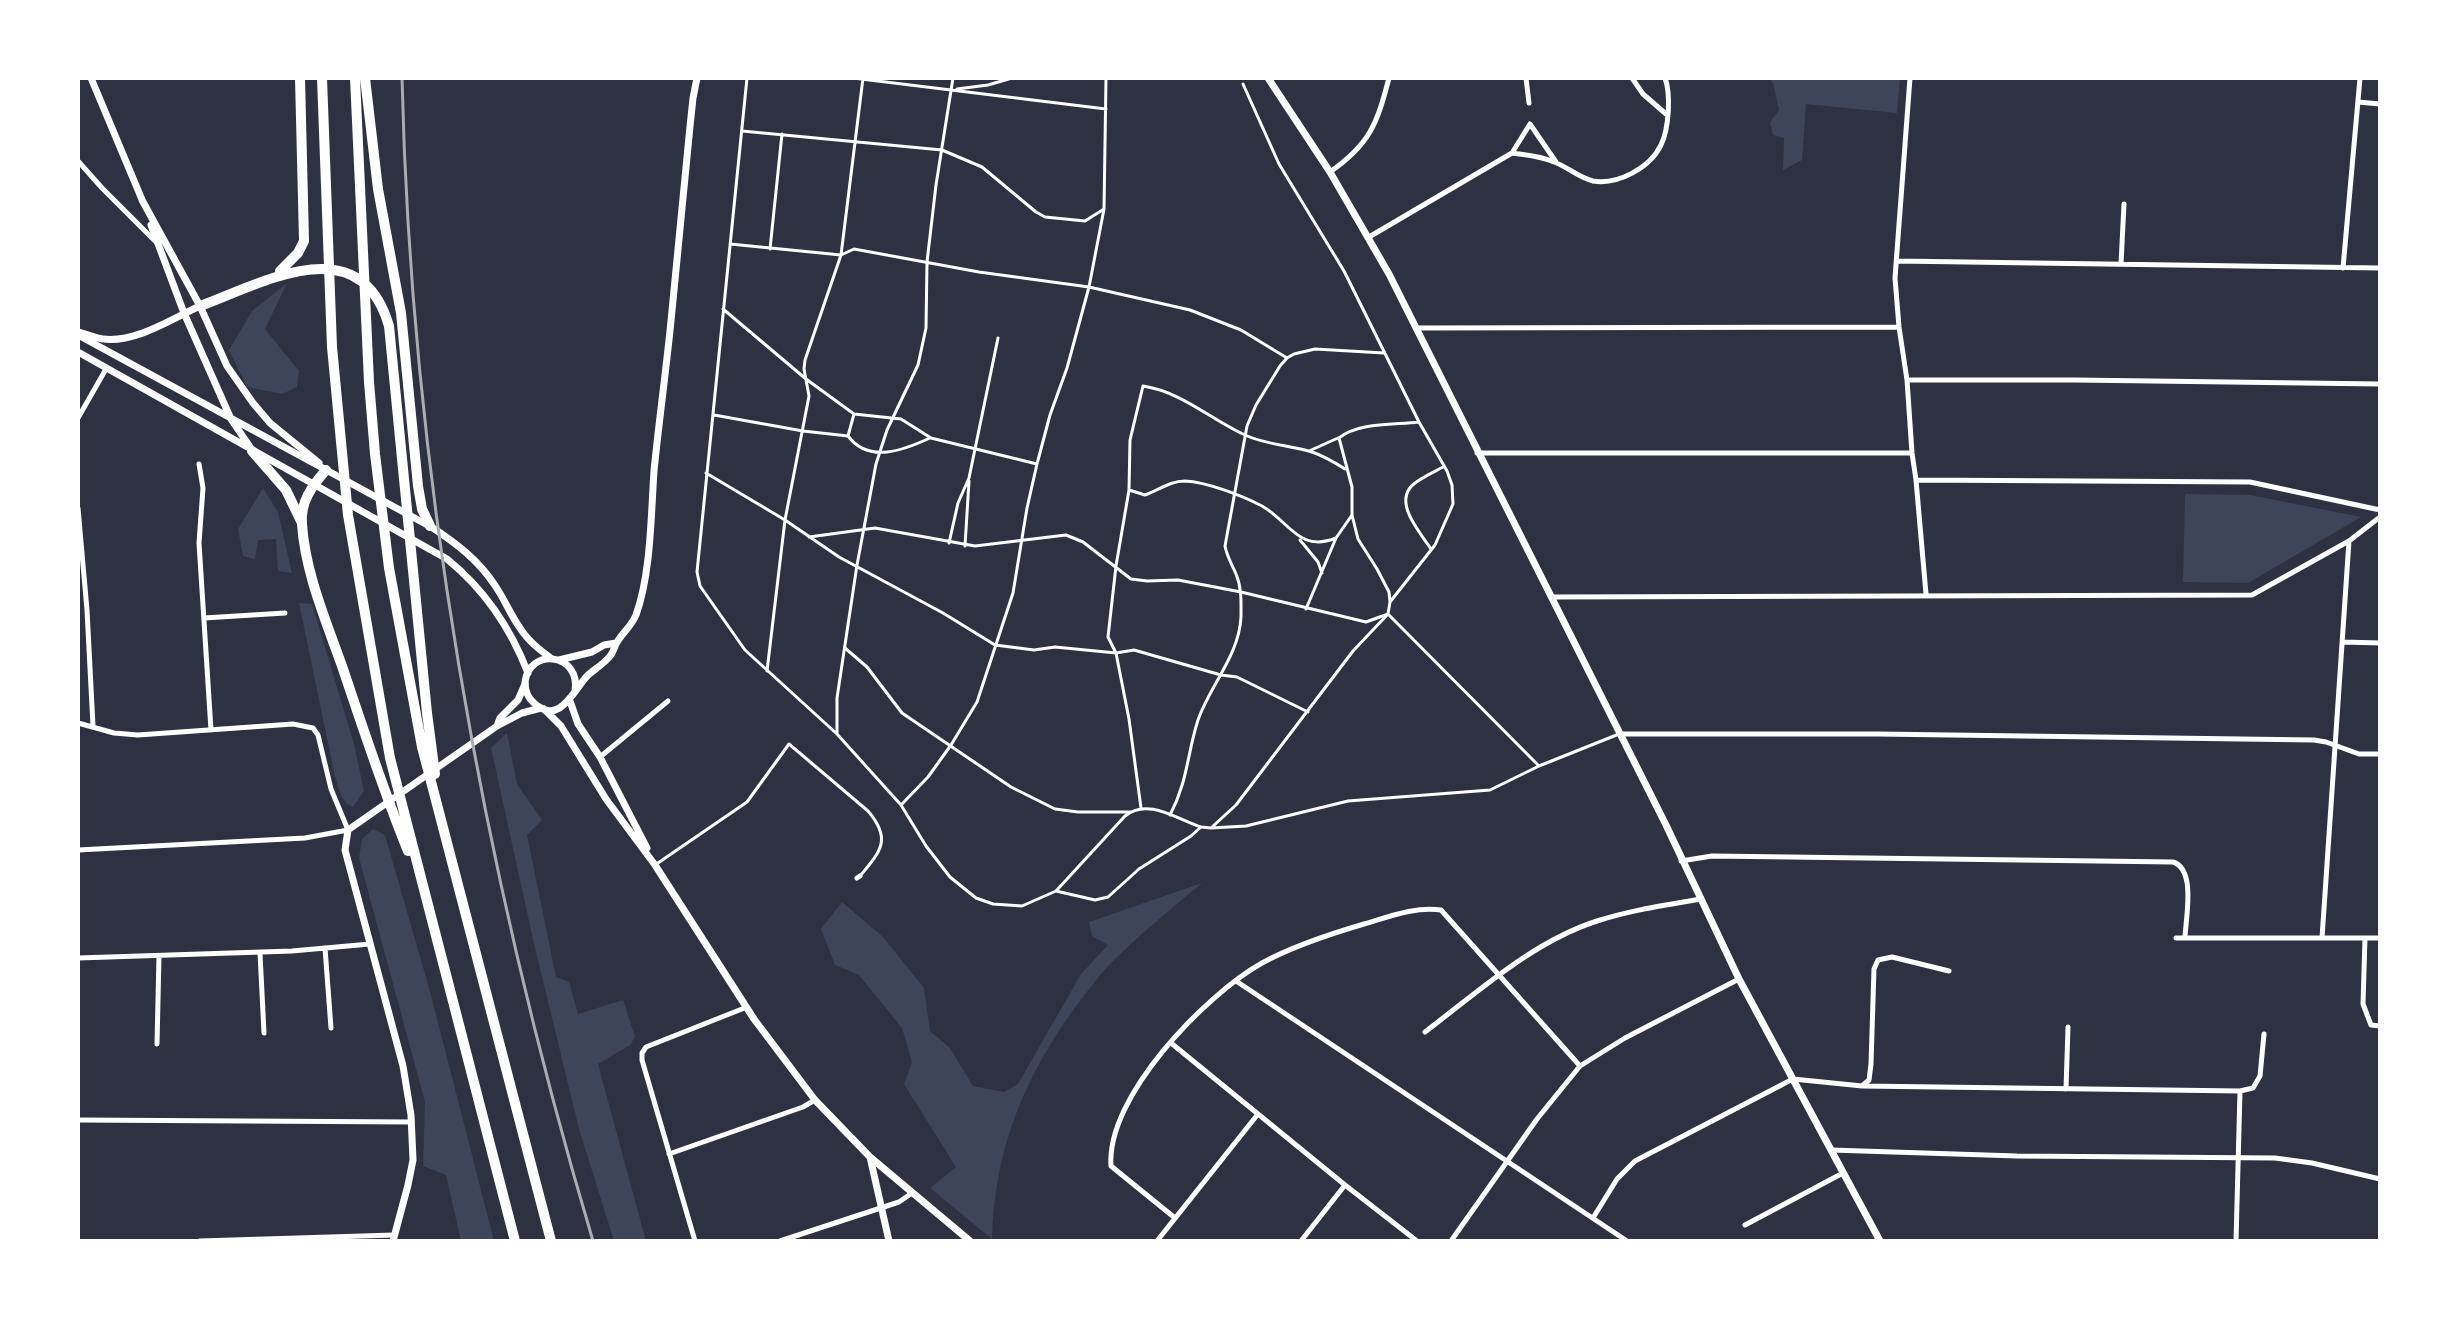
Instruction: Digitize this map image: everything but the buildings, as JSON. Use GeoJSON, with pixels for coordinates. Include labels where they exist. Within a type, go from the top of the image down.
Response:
{"type":"FeatureCollection","features":[{"type":"Feature","properties":{"kind":"highway"},"geometry":{"type":"LineString","coordinates":[[273,277],[288,265],[304,241],[300,78]]}},
{"type":"Feature","properties":{"kind":"highway"},"geometry":{"type":"LineString","coordinates":[[322,78],[332,347],[348,515],[390,758],[515,1241]]}},
{"type":"Feature","properties":{"kind":"highway"},"geometry":{"type":"LineString","coordinates":[[355,78],[375,454],[389,568],[408,681],[442,827],[551,1241]]}},
{"type":"Feature","properties":{"kind":"highway"},"geometry":{"type":"LineString","coordinates":[[365,78],[378,189],[401,313],[418,486],[422,509],[432,527]]}},
{"type":"Feature","properties":{"kind":"highway"},"geometry":{"type":"LineString","coordinates":[[200,306],[304,268],[336,269],[348,274],[368,288],[380,304],[389,326],[427,713],[442,827]]}},
{"type":"Feature","properties":{"kind":"highway"},"geometry":{"type":"LineString","coordinates":[[252,451],[286,490],[302,523],[309,564],[325,620],[383,790],[423,887]]}},
{"type":"Feature","properties":{"kind":"highway"},"geometry":{"type":"LineString","coordinates":[[302,523],[306,497],[326,470]]}},
{"type":"Feature","properties":{"kind":"main road"},"geometry":{"type":"LineString","coordinates":[[91,78],[142,200],[184,313],[231,419],[252,451]]}},
{"type":"Feature","properties":{"kind":"main road"},"geometry":{"type":"LineString","coordinates":[[393,1238],[413,1160],[412,1122],[403,1066],[345,850],[348,830],[497,726],[522,713],[558,709],[570,701],[582,681],[611,655],[616,643],[631,627],[644,580],[697,78]]}},
{"type":"Feature","properties":{"kind":"main road"},"geometry":{"type":"LineString","coordinates":[[1268,78],[1369,237],[1417,328],[1666,825],[1739,979],[1880,1241]]}},
{"type":"Feature","properties":{"kind":"main road"},"geometry":{"type":"LineString","coordinates":[[142,200],[200,306],[227,366],[270,423],[326,470]]}},
{"type":"Feature","properties":{"kind":"main road"},"geometry":{"type":"LineString","coordinates":[[78,333],[104,339],[126,337],[200,306]]}},
{"type":"Feature","properties":{"kind":"main road"},"geometry":{"type":"LineString","coordinates":[[78,333],[432,527],[463,549],[494,583],[520,629],[535,646],[573,672],[575,691]]}},
{"type":"Feature","properties":{"kind":"main road"},"geometry":{"type":"LineString","coordinates":[[78,352],[431,549],[466,575],[486,597],[520,652],[528,673]]}},
{"type":"Feature","properties":{"kind":"main road"},"geometry":{"type":"LineString","coordinates":[[497,726],[500,718],[518,700],[528,673],[538,662],[592,652],[616,643]]}},
{"type":"Feature","properties":{"kind":"main road"},"geometry":{"type":"LineString","coordinates":[[525,684],[528,696],[561,726],[606,799],[655,865],[747,1007],[815,1100],[870,1157],[969,1240]]}},
{"type":"Feature","properties":{"kind":"main road"},"geometry":{"type":"LineString","coordinates":[[570,701],[578,724],[600,757],[655,865]]}},
{"type":"Feature","properties":{"kind":"main road"},"geometry":{"type":"LineString","coordinates":[[870,1157],[889,1241]]}},
{"type":"Feature","properties":{"kind":"street"},"geometry":{"type":"LineString","coordinates":[[1330,172],[1360,148],[1371,131],[1389,78]]}},
{"type":"Feature","properties":{"kind":"street"},"geometry":{"type":"LineString","coordinates":[[1526,78],[1529,103]]}},
{"type":"Feature","properties":{"kind":"street"},"geometry":{"type":"LineString","coordinates":[[1632,78],[1643,94],[1667,115]]}},
{"type":"Feature","properties":{"kind":"street"},"geometry":{"type":"LineString","coordinates":[[1512,153],[1556,162],[1592,181],[1619,179],[1648,162],[1661,145],[1669,97],[1665,78]]}},
{"type":"Feature","properties":{"kind":"street"},"geometry":{"type":"LineString","coordinates":[[1910,78],[1895,278],[1926,594]]}},
{"type":"Feature","properties":{"kind":"street"},"geometry":{"type":"LineString","coordinates":[[2343,268],[2360,78]]}},
{"type":"Feature","properties":{"kind":"street"},"geometry":{"type":"LineString","coordinates":[[2358,102],[2380,104]]}},
{"type":"Feature","properties":{"kind":"street"},"geometry":{"type":"LineString","coordinates":[[1369,237],[1512,153],[1530,124],[1556,162]]}},
{"type":"Feature","properties":{"kind":"street"},"geometry":{"type":"LineString","coordinates":[[78,161],[159,245]]}},
{"type":"Feature","properties":{"kind":"street"},"geometry":{"type":"LineString","coordinates":[[2121,264],[2124,204]]}},
{"type":"Feature","properties":{"kind":"street"},"geometry":{"type":"LineString","coordinates":[[1897,261],[2380,268]]}},
{"type":"Feature","properties":{"kind":"street"},"geometry":{"type":"LineString","coordinates":[[1417,328],[1899,327]]}},
{"type":"Feature","properties":{"kind":"street"},"geometry":{"type":"LineString","coordinates":[[78,418],[106,369]]}},
{"type":"Feature","properties":{"kind":"street"},"geometry":{"type":"LineString","coordinates":[[1907,380],[2380,384]]}},
{"type":"Feature","properties":{"kind":"street"},"geometry":{"type":"LineString","coordinates":[[1477,453],[1912,453]]}},
{"type":"Feature","properties":{"kind":"street"},"geometry":{"type":"LineString","coordinates":[[199,464],[203,488],[199,543],[211,730]]}},
{"type":"Feature","properties":{"kind":"street"},"geometry":{"type":"LineString","coordinates":[[1916,480],[2250,482],[2380,510]]}},
{"type":"Feature","properties":{"kind":"street"},"geometry":{"type":"LineString","coordinates":[[78,508],[93,726]]}},
{"type":"Feature","properties":{"kind":"street"},"geometry":{"type":"LineString","coordinates":[[1551,597],[2252,595],[2349,541],[2380,517]]}},
{"type":"Feature","properties":{"kind":"street"},"geometry":{"type":"LineString","coordinates":[[2322,938],[2349,541]]}},
{"type":"Feature","properties":{"kind":"street"},"geometry":{"type":"LineString","coordinates":[[204,618],[285,613]]}},
{"type":"Feature","properties":{"kind":"street"},"geometry":{"type":"LineString","coordinates":[[2343,642],[2380,643]]}},
{"type":"Feature","properties":{"kind":"street"},"geometry":{"type":"LineString","coordinates":[[600,757],[668,701]]}},
{"type":"Feature","properties":{"kind":"street"},"geometry":{"type":"LineString","coordinates":[[78,723],[114,733],[138,735],[293,724],[313,728],[318,735],[331,789],[348,830],[305,838],[78,850]]}},
{"type":"Feature","properties":{"kind":"street"},"geometry":{"type":"LineString","coordinates":[[1619,734],[2314,740],[2359,754],[2380,754]]}},
{"type":"Feature","properties":{"kind":"street"},"geometry":{"type":"LineString","coordinates":[[1681,861],[1737,856],[2173,862],[2182,867],[2187,881],[2185,937]]}},
{"type":"Feature","properties":{"kind":"street"},"geometry":{"type":"LineString","coordinates":[[1425,1032],[1531,953],[1564,935],[1625,913],[1701,899]]}},
{"type":"Feature","properties":{"kind":"street"},"geometry":{"type":"LineString","coordinates":[[1175,1218],[1111,1166],[1110,1149],[1121,1118],[1142,1079],[1199,1011],[1261,964],[1303,945],[1390,916],[1428,908],[1441,910],[1580,1066]]}},
{"type":"Feature","properties":{"kind":"street"},"geometry":{"type":"LineString","coordinates":[[2176,938],[2380,938]]}},
{"type":"Feature","properties":{"kind":"street"},"geometry":{"type":"LineString","coordinates":[[2365,938],[2363,1004],[2371,1025],[2380,1026]]}},
{"type":"Feature","properties":{"kind":"street"},"geometry":{"type":"LineString","coordinates":[[78,958],[260,953],[370,944]]}},
{"type":"Feature","properties":{"kind":"street"},"geometry":{"type":"LineString","coordinates":[[325,948],[331,1028]]}},
{"type":"Feature","properties":{"kind":"street"},"geometry":{"type":"LineString","coordinates":[[260,953],[264,1033]]}},
{"type":"Feature","properties":{"kind":"street"},"geometry":{"type":"LineString","coordinates":[[157,1044],[159,956]]}},
{"type":"Feature","properties":{"kind":"street"},"geometry":{"type":"LineString","coordinates":[[1862,1086],[1869,1080],[1874,969],[1878,960],[1892,957],[1949,971]]}},
{"type":"Feature","properties":{"kind":"street"},"geometry":{"type":"LineString","coordinates":[[1451,1241],[1537,1119],[1580,1066],[1625,1038],[1739,979]]}},
{"type":"Feature","properties":{"kind":"street"},"geometry":{"type":"LineString","coordinates":[[1236,981],[1627,1241]]}},
{"type":"Feature","properties":{"kind":"street"},"geometry":{"type":"LineString","coordinates":[[695,1241],[642,1053],[646,1047],[747,1007]]}},
{"type":"Feature","properties":{"kind":"street"},"geometry":{"type":"LineString","coordinates":[[2066,1089],[2068,1027]]}},
{"type":"Feature","properties":{"kind":"street"},"geometry":{"type":"LineString","coordinates":[[1593,1218],[1617,1179],[1635,1161],[1793,1079],[1862,1086],[2240,1091],[2253,1088],[2260,1076],[2264,1034]]}},
{"type":"Feature","properties":{"kind":"street"},"geometry":{"type":"LineString","coordinates":[[1171,1043],[1417,1241]]}},
{"type":"Feature","properties":{"kind":"street"},"geometry":{"type":"LineString","coordinates":[[2236,1241],[2240,1091]]}},
{"type":"Feature","properties":{"kind":"street"},"geometry":{"type":"LineString","coordinates":[[669,1154],[803,1107],[815,1100]]}},
{"type":"Feature","properties":{"kind":"street"},"geometry":{"type":"LineString","coordinates":[[1157,1241],[1258,1114]]}},
{"type":"Feature","properties":{"kind":"street"},"geometry":{"type":"LineString","coordinates":[[78,1120],[412,1122]]}},
{"type":"Feature","properties":{"kind":"street"},"geometry":{"type":"LineString","coordinates":[[1831,1150],[2275,1158],[2380,1179]]}},
{"type":"Feature","properties":{"kind":"street"},"geometry":{"type":"LineString","coordinates":[[1745,1225],[1844,1173]]}},
{"type":"Feature","properties":{"kind":"street"},"geometry":{"type":"LineString","coordinates":[[1301,1241],[1345,1185]]}},
{"type":"Feature","properties":{"kind":"street"},"geometry":{"type":"LineString","coordinates":[[780,1241],[899,1202],[912,1193]]}},
{"type":"Feature","properties":{"kind":"street"},"geometry":{"type":"LineString","coordinates":[[200,1241],[393,1238]]}},
{"type":"Feature","properties":{"kind":"lane"},"geometry":{"type":"LineString","coordinates":[[747,78],[706,473],[697,572],[700,586],[745,650],[837,734],[901,805],[950,877],[976,898],[993,904],[1022,906],[1056,891],[1130,812]]}},
{"type":"Feature","properties":{"kind":"lane"},"geometry":{"type":"LineString","coordinates":[[853,78],[1106,109]]}},
{"type":"Feature","properties":{"kind":"lane"},"geometry":{"type":"LineString","coordinates":[[767,671],[785,520],[809,396],[805,360],[841,255],[863,78]]}},
{"type":"Feature","properties":{"kind":"lane"},"geometry":{"type":"LineString","coordinates":[[837,734],[837,698],[857,565],[879,453],[922,351],[926,328],[927,262],[953,78]]}},
{"type":"Feature","properties":{"kind":"lane"},"geometry":{"type":"LineString","coordinates":[[951,90],[1012,78]]}},
{"type":"Feature","properties":{"kind":"lane"},"geometry":{"type":"LineString","coordinates":[[901,805],[928,777],[977,702],[1013,593],[1037,464],[1089,287],[1104,209],[1106,78]]}},
{"type":"Feature","properties":{"kind":"lane"},"geometry":{"type":"LineString","coordinates":[[1243,84],[1279,164],[1344,271],[1452,485],[1453,504],[1443,530],[1390,602]]}},
{"type":"Feature","properties":{"kind":"lane"},"geometry":{"type":"LineString","coordinates":[[742,131],[942,150],[982,167],[1045,217],[1085,221],[1104,209]]}},
{"type":"Feature","properties":{"kind":"lane"},"geometry":{"type":"LineString","coordinates":[[770,249],[782,134]]}},
{"type":"Feature","properties":{"kind":"lane"},"geometry":{"type":"LineString","coordinates":[[730,244],[841,255],[854,249],[1039,282],[1089,287],[1190,310],[1241,330],[1287,358]]}},
{"type":"Feature","properties":{"kind":"lane"},"geometry":{"type":"LineString","coordinates":[[722,308],[806,379],[854,414],[901,419],[931,438],[1037,464]]}},
{"type":"Feature","properties":{"kind":"lane"},"geometry":{"type":"LineString","coordinates":[[949,543],[976,449],[998,338]]}},
{"type":"Feature","properties":{"kind":"lane"},"geometry":{"type":"LineString","coordinates":[[1170,815],[1184,786],[1197,723],[1231,656],[1239,630],[1241,592],[1225,546],[1245,435],[1256,405],[1287,358],[1315,349],[1384,353]]}},
{"type":"Feature","properties":{"kind":"lane"},"geometry":{"type":"LineString","coordinates":[[1141,808],[1129,719],[1116,653],[1108,637],[1129,490],[1130,440],[1143,386],[1164,389],[1245,435],[1270,444],[1309,451],[1345,469]]}},
{"type":"Feature","properties":{"kind":"lane"},"geometry":{"type":"LineString","coordinates":[[848,436],[854,414]]}},
{"type":"Feature","properties":{"kind":"lane"},"geometry":{"type":"LineString","coordinates":[[714,415],[848,436],[854,443],[879,453],[897,451],[931,438]]}},
{"type":"Feature","properties":{"kind":"lane"},"geometry":{"type":"LineString","coordinates":[[1309,451],[1359,427],[1419,422]]}},
{"type":"Feature","properties":{"kind":"lane"},"geometry":{"type":"LineString","coordinates":[[1211,828],[1236,805],[1353,651],[1388,614],[1389,592],[1358,539],[1352,515],[1352,487],[1339,438]]}},
{"type":"Feature","properties":{"kind":"lane"},"geometry":{"type":"LineString","coordinates":[[1431,549],[1406,509],[1406,497],[1415,483],[1444,466]]}},
{"type":"Feature","properties":{"kind":"lane"},"geometry":{"type":"LineString","coordinates":[[706,473],[785,520],[839,557],[995,645],[1034,650],[1055,647],[1116,653],[1134,650],[1237,677],[1308,712]]}},
{"type":"Feature","properties":{"kind":"lane"},"geometry":{"type":"LineString","coordinates":[[965,546],[969,478]]}},
{"type":"Feature","properties":{"kind":"lane"},"geometry":{"type":"LineString","coordinates":[[1129,490],[1145,495],[1170,482],[1188,481],[1234,494],[1264,507],[1298,537],[1318,562],[1322,574]]}},
{"type":"Feature","properties":{"kind":"lane"},"geometry":{"type":"LineString","coordinates":[[1306,609],[1336,538],[1352,515]]}},
{"type":"Feature","properties":{"kind":"lane"},"geometry":{"type":"LineString","coordinates":[[809,537],[875,528],[965,546],[1066,535],[1083,542],[1131,579],[1178,580],[1366,622],[1388,614]]}},
{"type":"Feature","properties":{"kind":"lane"},"geometry":{"type":"LineString","coordinates":[[1298,537],[1310,542],[1326,542],[1336,538]]}},
{"type":"Feature","properties":{"kind":"lane"},"geometry":{"type":"LineString","coordinates":[[1388,614],[1539,766]]}},
{"type":"Feature","properties":{"kind":"lane"},"geometry":{"type":"LineString","coordinates":[[845,648],[867,667],[902,713],[1011,787],[1047,806],[1078,812],[1154,809],[1201,827],[1246,826],[1348,801],[1490,790],[1539,766],[1619,734]]}},
{"type":"Feature","properties":{"kind":"lane"},"geometry":{"type":"LineString","coordinates":[[655,865],[747,802],[789,744],[877,822],[883,840],[879,854],[858,877]]}},
{"type":"Feature","properties":{"kind":"lane"},"geometry":{"type":"LineString","coordinates":[[1056,891],[1095,900],[1108,897],[1139,869],[1201,827]]}},
{"type":"Feature","properties":{"kind":"shaded area"},"geometry":{"type":"Polygon","coordinates":[[[1769,78],[1900,78],[1897,113],[1806,104],[1802,160],[1783,170],[1784,138],[1773,135],[1770,122],[1779,110],[1769,78]]]}},
{"type":"Feature","properties":{"kind":"shaded area"},"geometry":{"type":"Polygon","coordinates":[[[287,283],[265,329],[299,371],[297,387],[282,394],[247,387],[229,350],[252,311],[287,283]]]}},
{"type":"Feature","properties":{"kind":"shaded area"},"geometry":{"type":"Polygon","coordinates":[[[263,488],[278,512],[292,573],[278,571],[276,539],[258,540],[255,559],[243,556],[238,529],[263,488]]]}},
{"type":"Feature","properties":{"kind":"shaded area"},"geometry":{"type":"Polygon","coordinates":[[[2185,494],[2250,495],[2361,517],[2248,583],[2183,582],[2185,494]]]}},
{"type":"Feature","properties":{"kind":"shaded area"},"geometry":{"type":"Polygon","coordinates":[[[299,603],[312,604],[354,744],[364,791],[353,807],[343,799],[335,777],[299,603]]]}},
{"type":"Feature","properties":{"kind":"shaded area"},"geometry":{"type":"Polygon","coordinates":[[[507,733],[517,784],[542,820],[527,835],[556,977],[569,982],[578,1014],[623,1000],[635,1037],[630,1045],[598,1064],[646,1241],[614,1241],[579,1129],[491,748],[507,733]]]}},
{"type":"Feature","properties":{"kind":"shaded area"},"geometry":{"type":"Polygon","coordinates":[[[373,829],[385,835],[431,995],[494,1241],[461,1241],[446,1175],[423,1166],[425,1102],[359,858],[362,839],[373,829]]]}},
{"type":"Feature","properties":{"kind":"shaded area"},"geometry":{"type":"Polygon","coordinates":[[[1202,883],[1106,968],[1045,1053],[1017,1111],[1007,1141],[994,1205],[992,1239],[930,1188],[956,1167],[904,1084],[912,1062],[902,1028],[859,975],[835,965],[821,929],[842,902],[883,937],[924,988],[930,1031],[950,1048],[973,1086],[1004,1092],[1018,1084],[1081,974],[1108,945],[1092,936],[1089,922],[1202,883]]]}},
{"type":"Feature","properties":{"kind":"railway"},"geometry":{"type":"LineString","coordinates":[[402,78],[408,225],[420,372],[437,519],[459,666],[517,956],[593,1241]]}}]}
